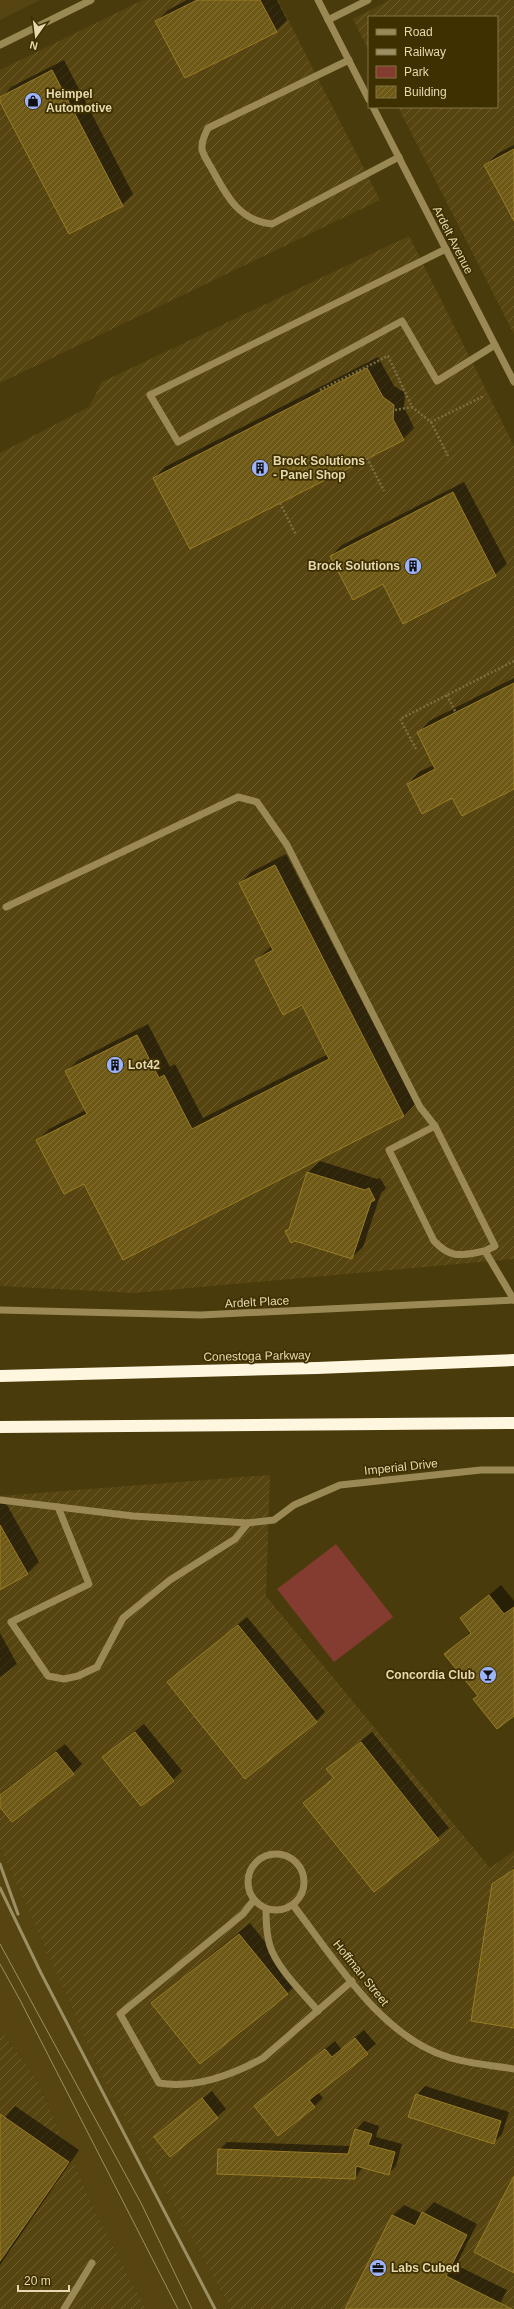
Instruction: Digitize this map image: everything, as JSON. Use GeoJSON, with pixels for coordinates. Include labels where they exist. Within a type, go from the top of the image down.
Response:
{"type":"FeatureCollection","features":[{"type":"Feature","properties":{"kind":"highway","name":"Conestoga Parkway"},"geometry":{"type":"LineString","coordinates":[[0,1376],[318,1368],[514,1360]]}},
{"type":"Feature","properties":{"kind":"highway"},"geometry":{"type":"LineString","coordinates":[[0,1427],[514,1423]]}},
{"type":"Feature","properties":{"kind":"street"},"geometry":{"type":"LineString","coordinates":[[0,45],[91,0]]}},
{"type":"Feature","properties":{"kind":"street"},"geometry":{"type":"LineString","coordinates":[[318,0],[368,98]]}},
{"type":"Feature","properties":{"kind":"street"},"geometry":{"type":"LineString","coordinates":[[328,20],[368,0]]}},
{"type":"Feature","properties":{"kind":"street"},"geometry":{"type":"LineString","coordinates":[[349,60],[208,128],[202,141],[202,150],[225,194],[243,214],[257,223],[272,224],[399,157]]}},
{"type":"Feature","properties":{"kind":"street","name":"Ardelt Avenue"},"geometry":{"type":"LineString","coordinates":[[374,108],[514,382]]}},
{"type":"Feature","properties":{"kind":"street"},"geometry":{"type":"LineString","coordinates":[[446,249],[150,396],[178,442],[402,321],[437,381],[495,345]]}},
{"type":"Feature","properties":{"kind":"street"},"geometry":{"type":"LineString","coordinates":[[6,908],[238,797],[256,802],[287,845],[420,1107],[435,1126],[495,1246],[485,1251],[457,1256],[444,1252],[434,1241],[389,1150],[435,1126]]}},
{"type":"Feature","properties":{"kind":"street"},"geometry":{"type":"LineString","coordinates":[[485,1251],[514,1300]]}},
{"type":"Feature","properties":{"kind":"street","name":"Ardelt Place"},"geometry":{"type":"LineString","coordinates":[[0,1310],[201,1315],[514,1300]]}},
{"type":"Feature","properties":{"kind":"street","name":"Imperial Drive"},"geometry":{"type":"LineString","coordinates":[[0,1500],[133,1516],[248,1523],[274,1520],[294,1505],[340,1484],[481,1470],[514,1470]]}},
{"type":"Feature","properties":{"kind":"street"},"geometry":{"type":"LineString","coordinates":[[58,1507],[89,1584],[11,1622],[48,1676],[64,1679],[78,1676],[97,1666],[123,1618],[170,1580],[235,1539],[248,1523]]}},
{"type":"Feature","properties":{"kind":"street"},"geometry":{"type":"LineString","coordinates":[[279,1853],[288,1856],[296,1862],[303,1874],[304,1889],[300,1898],[293,1905],[276,1910],[266,1909],[254,1900],[249,1892],[247,1882],[253,1864],[269,1854],[279,1853]]}},
{"type":"Feature","properties":{"kind":"street"},"geometry":{"type":"LineString","coordinates":[[254,1900],[243,1914],[120,2014],[159,2083],[173,2086],[200,2083],[250,2065],[263,2058],[352,1981]]}},
{"type":"Feature","properties":{"kind":"street","name":"Hoffman Street"},"geometry":{"type":"LineString","coordinates":[[293,1905],[352,1981],[372,2005],[393,2026],[420,2045],[453,2058],[514,2069]]}},
{"type":"Feature","properties":{"kind":"street"},"geometry":{"type":"LineString","coordinates":[[266,1909],[266,1926],[270,1946],[277,1960],[318,2011]]}},
{"type":"Feature","properties":{"kind":"street"},"geometry":{"type":"LineString","coordinates":[[64,2309],[92,2263]]}},
{"type":"Feature","properties":{"kind":"path"},"geometry":{"type":"LineString","coordinates":[[320,390],[388,356],[412,407],[431,422],[448,458]]}},
{"type":"Feature","properties":{"kind":"path"},"geometry":{"type":"LineString","coordinates":[[431,422],[484,396]]}},
{"type":"Feature","properties":{"kind":"path"},"geometry":{"type":"LineString","coordinates":[[395,410],[412,407]]}},
{"type":"Feature","properties":{"kind":"path"},"geometry":{"type":"LineString","coordinates":[[367,458],[384,491]]}},
{"type":"Feature","properties":{"kind":"path"},"geometry":{"type":"LineString","coordinates":[[280,503],[296,535]]}},
{"type":"Feature","properties":{"kind":"path"},"geometry":{"type":"LineString","coordinates":[[416,749],[400,719],[514,661]]}},
{"type":"Feature","properties":{"kind":"path"},"geometry":{"type":"LineString","coordinates":[[447,695],[456,713]]}},
{"type":"Feature","properties":{"kind":"shaded area"},"geometry":{"type":"Polygon","coordinates":[[[0,0],[40,0],[0,20],[0,0]]]}},
{"type":"Feature","properties":{"kind":"shaded area"},"geometry":{"type":"Polygon","coordinates":[[[143,0],[278,0],[380,200],[0,383],[0,70],[143,0]]]}},
{"type":"Feature","properties":{"kind":"shaded area"},"geometry":{"type":"Polygon","coordinates":[[[390,0],[514,0],[514,334],[399,108],[498,108],[498,16],[368,16],[368,49],[353,19],[390,0]]]}},
{"type":"Feature","properties":{"kind":"shaded area"},"geometry":{"type":"Polygon","coordinates":[[[409,236],[514,446],[514,1259],[134,1293],[0,1286],[0,453],[89,407],[102,382],[409,236]]]}},
{"type":"Feature","properties":{"kind":"shaded area"},"geometry":{"type":"Polygon","coordinates":[[[270,1475],[266,1596],[490,1868],[514,1851],[514,2309],[231,2309],[103,2078],[0,1847],[0,1496],[270,1475]]]}},
{"type":"Feature","properties":{"kind":"shaded area"},"geometry":{"type":"Polygon","coordinates":[[[0,1847],[103,2078],[231,2309],[146,2309],[97,2215],[37,2080],[0,2029],[0,1847]]]}},
{"type":"Feature","properties":{"kind":"shaded area"},"geometry":{"type":"Polygon","coordinates":[[[0,2029],[37,2080],[97,2215],[146,2309],[0,2309],[0,2029]]]}},
{"type":"Feature","properties":{"kind":"green space"},"geometry":{"type":"Polygon","coordinates":[[[336,1544],[393,1617],[334,1662],[277,1589],[336,1544]]]}},
{"type":"Feature","properties":{"kind":"building"},"geometry":{"type":"Polygon","coordinates":[[[197,0],[260,0],[277,32],[185,78],[155,21],[197,0]]]}},
{"type":"Feature","properties":{"kind":"building"},"geometry":{"type":"Polygon","coordinates":[[[52,70],[123,206],[69,234],[0,102],[0,97],[52,70]]]}},
{"type":"Feature","properties":{"kind":"building"},"geometry":{"type":"Polygon","coordinates":[[[514,149],[514,221],[484,165],[514,149]]]}},
{"type":"Feature","properties":{"kind":"building","name":"Brock Solutions - Panel Shop"},"geometry":{"type":"Polygon","coordinates":[[[367,368],[383,397],[394,405],[393,419],[404,440],[190,549],[153,478],[367,368]]]}},
{"type":"Feature","properties":{"kind":"building","name":"Brock Solutions"},"geometry":{"type":"Polygon","coordinates":[[[453,492],[496,576],[403,624],[383,584],[353,600],[330,556],[453,492]]]}},
{"type":"Feature","properties":{"kind":"building"},"geometry":{"type":"Polygon","coordinates":[[[514,683],[514,789],[462,816],[452,798],[422,814],[407,784],[435,769],[417,732],[514,683]]]}},
{"type":"Feature","properties":{"kind":"building","name":"Lot42"},"geometry":{"type":"Polygon","coordinates":[[[275,865],[404,1116],[123,1260],[84,1184],[64,1194],[36,1140],[87,1114],[65,1071],[137,1035],[159,1078],[164,1075],[192,1129],[329,1059],[302,1005],[283,1015],[255,960],[273,950],[239,883],[275,865]]]}},
{"type":"Feature","properties":{"kind":"building"},"geometry":{"type":"Polygon","coordinates":[[[307,1172],[365,1190],[369,1188],[375,1200],[371,1202],[352,1259],[295,1241],[291,1243],[285,1231],[289,1229],[307,1172]]]}},
{"type":"Feature","properties":{"kind":"building"},"geometry":{"type":"Polygon","coordinates":[[[0,1525],[28,1574],[0,1590],[0,1525]]]}},
{"type":"Feature","properties":{"kind":"building","name":"Concordia Club"},"geometry":{"type":"Polygon","coordinates":[[[489,1595],[504,1614],[514,1607],[514,1716],[497,1729],[473,1699],[478,1696],[444,1654],[471,1633],[460,1618],[489,1595]]]}},
{"type":"Feature","properties":{"kind":"building"},"geometry":{"type":"Polygon","coordinates":[[[238,1625],[317,1722],[245,1779],[167,1682],[238,1625]]]}},
{"type":"Feature","properties":{"kind":"building"},"geometry":{"type":"Polygon","coordinates":[[[135,1732],[174,1781],[141,1806],[102,1757],[135,1732]]]}},
{"type":"Feature","properties":{"kind":"building"},"geometry":{"type":"Polygon","coordinates":[[[361,1742],[439,1840],[374,1892],[303,1803],[334,1778],[326,1769],[361,1742]]]}},
{"type":"Feature","properties":{"kind":"building"},"geometry":{"type":"Polygon","coordinates":[[[56,1752],[74,1774],[12,1822],[0,1807],[0,1795],[56,1752]]]}},
{"type":"Feature","properties":{"kind":"building"},"geometry":{"type":"Polygon","coordinates":[[[514,1869],[514,2028],[471,2021],[492,1884],[514,1869]]]}},
{"type":"Feature","properties":{"kind":"building"},"geometry":{"type":"Polygon","coordinates":[[[239,1934],[288,1994],[200,2064],[151,2003],[239,1934]]]}},
{"type":"Feature","properties":{"kind":"building"},"geometry":{"type":"Polygon","coordinates":[[[355,2038],[368,2054],[309,2100],[315,2107],[278,2136],[254,2106],[325,2049],[332,2057],[355,2038]]]}},
{"type":"Feature","properties":{"kind":"building"},"geometry":{"type":"Polygon","coordinates":[[[416,2094],[501,2121],[494,2144],[408,2117],[416,2094]]]}},
{"type":"Feature","properties":{"kind":"building"},"geometry":{"type":"Polygon","coordinates":[[[202,2098],[218,2118],[170,2157],[154,2137],[202,2098]]]}},
{"type":"Feature","properties":{"kind":"building"},"geometry":{"type":"Polygon","coordinates":[[[0,2114],[69,2162],[0,2261],[0,2114]]]}},
{"type":"Feature","properties":{"kind":"building"},"geometry":{"type":"Polygon","coordinates":[[[355,2129],[372,2134],[368,2145],[395,2152],[389,2175],[356,2166],[355,2179],[217,2174],[218,2149],[348,2154],[355,2129]]]}},
{"type":"Feature","properties":{"kind":"building"},"geometry":{"type":"Polygon","coordinates":[[[514,2176],[514,2273],[474,2252],[514,2176]]]}},
{"type":"Feature","properties":{"kind":"building"},"geometry":{"type":"Polygon","coordinates":[[[422,2212],[467,2235],[446,2276],[512,2309],[345,2309],[392,2215],[415,2226],[422,2212]]]}},
{"type":"Feature","properties":{"kind":"tram line"},"geometry":{"type":"LineString","coordinates":[[0,1944],[141,2203],[192,2309]]}},
{"type":"Feature","properties":{"kind":"tram line"},"geometry":{"type":"LineString","coordinates":[[0,1964],[20,2000],[178,2309]]}},
{"type":"Feature","properties":{"kind":"railway"},"geometry":{"type":"LineString","coordinates":[[0,1864],[18,1914]]}},
{"type":"Feature","properties":{"kind":"railway"},"geometry":{"type":"LineString","coordinates":[[0,1888],[41,1973],[215,2309]]}},
{"type":"Feature","properties":{"kind":"place","name":"Heimpel Automotive"},"geometry":{"type":"Point","coordinates":[33,101]}},
{"type":"Feature","properties":{"kind":"place","name":"Brock Solutions - Panel Shop"},"geometry":{"type":"Point","coordinates":[260,468]}},
{"type":"Feature","properties":{"kind":"place","name":"Brock Solutions"},"geometry":{"type":"Point","coordinates":[413,566]}},
{"type":"Feature","properties":{"kind":"place","name":"Lot42"},"geometry":{"type":"Point","coordinates":[115,1065]}},
{"type":"Feature","properties":{"kind":"place","name":"Concordia Club"},"geometry":{"type":"Point","coordinates":[488,1675]}},
{"type":"Feature","properties":{"kind":"place","name":"Labs Cubed"},"geometry":{"type":"Point","coordinates":[378,2268]}}]}
